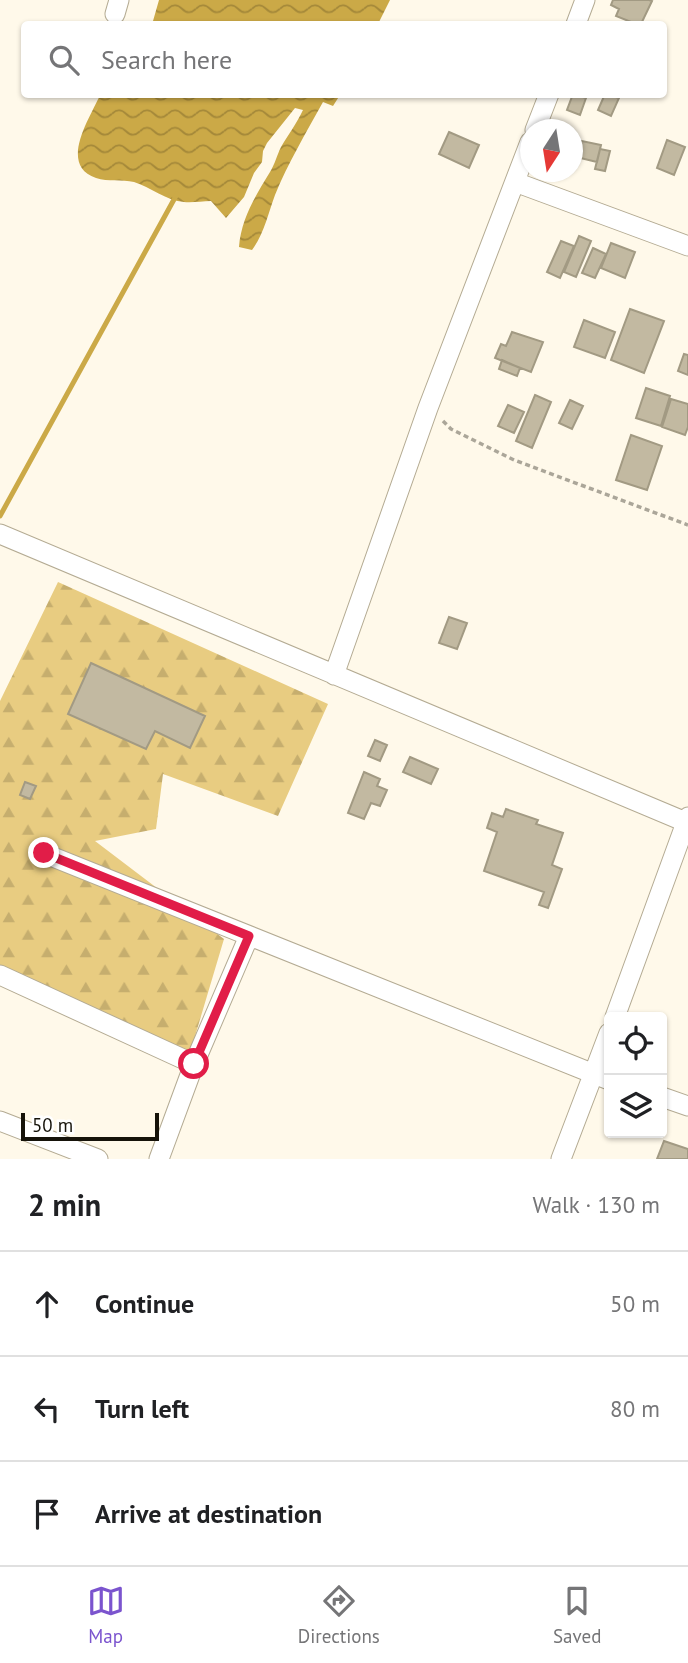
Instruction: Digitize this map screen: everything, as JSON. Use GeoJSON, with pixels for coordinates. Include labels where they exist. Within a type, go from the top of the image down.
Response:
{"type":"FeatureCollection","features":[{"type":"Feature","properties":{"kind":"street"},"geometry":{"type":"LineString","coordinates":[[577,21],[585,0]]}},
{"type":"Feature","properties":{"kind":"street"},"geometry":{"type":"LineString","coordinates":[[539,119],[547,98]]}},
{"type":"Feature","properties":{"kind":"street"},"geometry":{"type":"LineString","coordinates":[[334,675],[428,408],[520,169]]}},
{"type":"Feature","properties":{"kind":"street"},"geometry":{"type":"LineString","coordinates":[[515,182],[688,246]]}},
{"type":"Feature","properties":{"kind":"street"},"geometry":{"type":"LineString","coordinates":[[0,534],[687,821],[617,1012]]}},
{"type":"Feature","properties":{"kind":"street"},"geometry":{"type":"LineString","coordinates":[[44,853],[602,1077],[561,1159]]}},
{"type":"Feature","properties":{"kind":"street"},"geometry":{"type":"LineString","coordinates":[[159,1159],[194,1064],[249,936]]}},
{"type":"Feature","properties":{"kind":"street"},"geometry":{"type":"LineString","coordinates":[[0,975],[194,1064]]}},
{"type":"Feature","properties":{"kind":"street"},"geometry":{"type":"LineString","coordinates":[[667,1099],[688,1106]]}},
{"type":"Feature","properties":{"kind":"street"},"geometry":{"type":"LineString","coordinates":[[0,1121],[98,1159]]}},
{"type":"Feature","properties":{"kind":"path"},"geometry":{"type":"LineString","coordinates":[[428,408],[451,429],[514,460],[595,488],[688,525]]}},
{"type":"Feature","properties":{"kind":"green space"},"geometry":{"type":"Polygon","coordinates":[[[58,582],[328,704],[278,816],[163,774],[156,829],[95,841],[224,939],[190,1053],[0,967],[0,701],[58,582]]]}},
{"type":"Feature","properties":{"kind":"water"},"geometry":{"type":"Polygon","coordinates":[[[159,0],[390,0],[380,21],[153,21],[159,0]]]}},
{"type":"Feature","properties":{"kind":"water"},"geometry":{"type":"Polygon","coordinates":[[[98,98],[338,98],[333,106],[323,102],[286,171],[263,231],[252,250],[239,247],[246,217],[303,110],[295,108],[267,143],[262,162],[244,197],[226,218],[211,201],[178,201],[134,182],[96,178],[85,172],[79,163],[78,152],[84,128],[98,98]]]}},
{"type":"Feature","properties":{"kind":"building"},"geometry":{"type":"Polygon","coordinates":[[[613,0],[652,1],[642,21],[628,21],[616,16],[619,9],[611,5],[613,0]]]}},
{"type":"Feature","properties":{"kind":"building"},"geometry":{"type":"Polygon","coordinates":[[[572,98],[586,98],[580,115],[567,110],[572,98]]]}},
{"type":"Feature","properties":{"kind":"building"},"geometry":{"type":"Polygon","coordinates":[[[603,98],[619,98],[611,116],[598,110],[603,98]]]}},
{"type":"Feature","properties":{"kind":"building"},"geometry":{"type":"Polygon","coordinates":[[[449,132],[479,145],[469,168],[439,154],[449,132]]]}},
{"type":"Feature","properties":{"kind":"building"},"geometry":{"type":"Polygon","coordinates":[[[667,140],[685,147],[674,175],[657,168],[667,140]]]}},
{"type":"Feature","properties":{"kind":"building"},"geometry":{"type":"Polygon","coordinates":[[[583,141],[601,145],[597,162],[583,159],[583,141]]]}},
{"type":"Feature","properties":{"kind":"building"},"geometry":{"type":"Polygon","coordinates":[[[600,149],[610,151],[605,171],[595,169],[600,149]]]}},
{"type":"Feature","properties":{"kind":"building"},"geometry":{"type":"Polygon","coordinates":[[[579,236],[591,241],[576,277],[564,272],[579,236]]]}},
{"type":"Feature","properties":{"kind":"building"},"geometry":{"type":"Polygon","coordinates":[[[561,241],[574,246],[560,278],[547,272],[561,241]]]}},
{"type":"Feature","properties":{"kind":"building"},"geometry":{"type":"Polygon","coordinates":[[[611,243],[635,252],[625,278],[601,268],[611,243]]]}},
{"type":"Feature","properties":{"kind":"building"},"geometry":{"type":"Polygon","coordinates":[[[593,248],[606,254],[595,278],[582,273],[593,248]]]}},
{"type":"Feature","properties":{"kind":"building"},"geometry":{"type":"Polygon","coordinates":[[[630,309],[664,321],[644,373],[611,360],[630,309]]]}},
{"type":"Feature","properties":{"kind":"building"},"geometry":{"type":"Polygon","coordinates":[[[584,320],[615,332],[605,358],[574,347],[584,320]]]}},
{"type":"Feature","properties":{"kind":"building"},"geometry":{"type":"Polygon","coordinates":[[[512,332],[543,342],[531,372],[495,358],[501,344],[506,346],[512,332]]]}},
{"type":"Feature","properties":{"kind":"building"},"geometry":{"type":"Polygon","coordinates":[[[684,354],[688,355],[688,375],[678,371],[684,354]]]}},
{"type":"Feature","properties":{"kind":"building"},"geometry":{"type":"Polygon","coordinates":[[[502,360],[520,368],[517,376],[499,369],[502,360]]]}},
{"type":"Feature","properties":{"kind":"building"},"geometry":{"type":"Polygon","coordinates":[[[646,388],[670,396],[661,426],[636,418],[646,388]]]}},
{"type":"Feature","properties":{"kind":"building"},"geometry":{"type":"Polygon","coordinates":[[[535,395],[551,402],[532,448],[516,441],[535,395]]]}},
{"type":"Feature","properties":{"kind":"building"},"geometry":{"type":"Polygon","coordinates":[[[671,399],[688,404],[688,427],[685,435],[662,427],[671,399]]]}},
{"type":"Feature","properties":{"kind":"building"},"geometry":{"type":"Polygon","coordinates":[[[570,400],[583,406],[572,429],[559,423],[570,400]]]}},
{"type":"Feature","properties":{"kind":"building"},"geometry":{"type":"Polygon","coordinates":[[[508,405],[524,412],[514,433],[498,426],[508,405]]]}},
{"type":"Feature","properties":{"kind":"building"},"geometry":{"type":"Polygon","coordinates":[[[631,435],[662,446],[647,490],[616,480],[631,435]]]}},
{"type":"Feature","properties":{"kind":"building"},"geometry":{"type":"Polygon","coordinates":[[[449,617],[467,623],[457,649],[439,643],[449,617]]]}},
{"type":"Feature","properties":{"kind":"building"},"geometry":{"type":"Polygon","coordinates":[[[91,663],[205,716],[190,748],[155,731],[146,749],[68,714],[91,663]]]}},
{"type":"Feature","properties":{"kind":"building"},"geometry":{"type":"Polygon","coordinates":[[[375,740],[387,745],[380,761],[368,756],[375,740]]]}},
{"type":"Feature","properties":{"kind":"building"},"geometry":{"type":"Polygon","coordinates":[[[410,757],[438,769],[431,784],[403,772],[410,757]]]}},
{"type":"Feature","properties":{"kind":"building"},"geometry":{"type":"Polygon","coordinates":[[[364,772],[380,779],[377,786],[387,790],[380,806],[371,803],[364,819],[348,813],[364,772]]]}},
{"type":"Feature","properties":{"kind":"building"},"geometry":{"type":"Polygon","coordinates":[[[25,782],[36,786],[30,799],[20,795],[25,782]]]}},
{"type":"Feature","properties":{"kind":"building"},"geometry":{"type":"Polygon","coordinates":[[[506,809],[538,820],[536,824],[563,833],[552,865],[562,869],[548,908],[539,905],[544,892],[484,871],[497,832],[487,828],[492,813],[503,817],[506,809]]]}},
{"type":"Feature","properties":{"kind":"building"},"geometry":{"type":"Polygon","coordinates":[[[664,1141],[688,1149],[688,1159],[657,1159],[664,1141]]]}},
{"type":"Feature","properties":{"kind":"waterway"},"geometry":{"type":"LineString","coordinates":[[0,516],[177,194]]}},
{"type":"Feature","properties":{"kind":"route"},"geometry":{"type":"LineString","coordinates":[[44,853],[249,936],[194,1064]]}}]}
